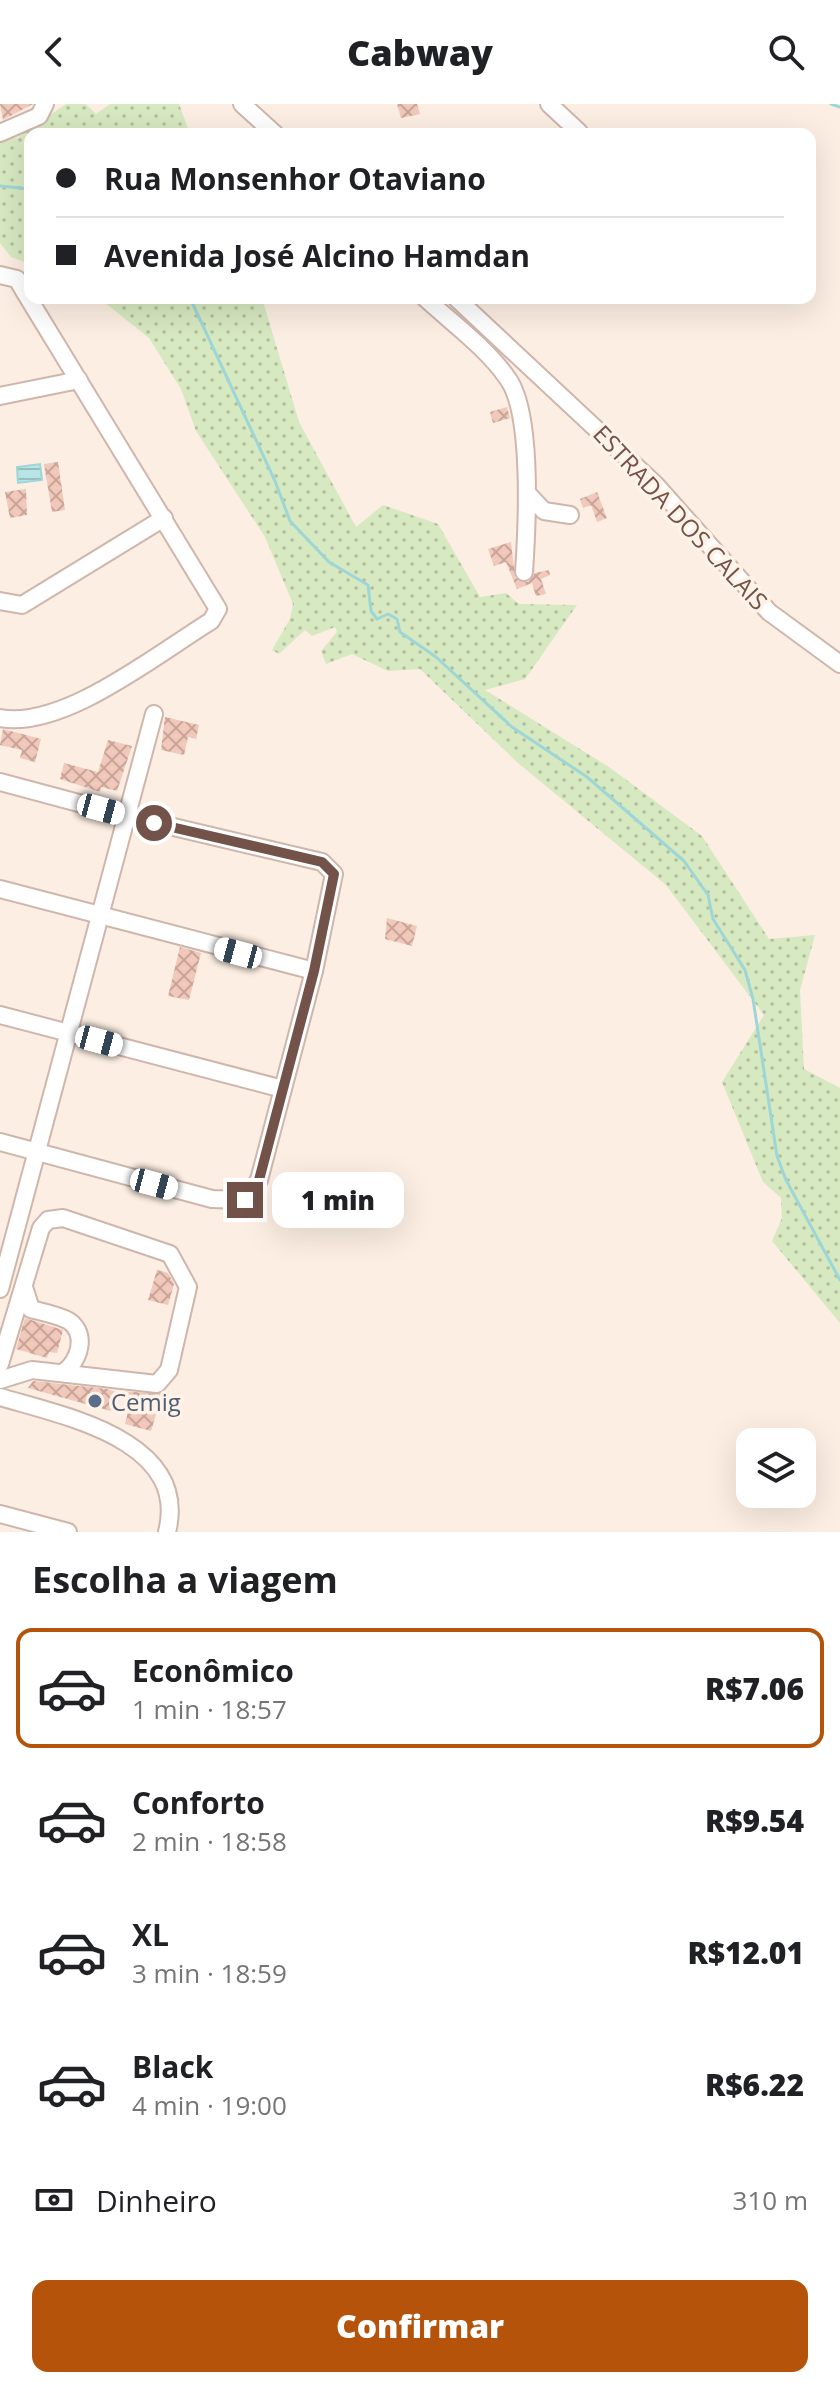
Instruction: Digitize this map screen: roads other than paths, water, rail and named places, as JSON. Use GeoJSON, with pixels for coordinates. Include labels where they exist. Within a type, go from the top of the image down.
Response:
{"type":"FeatureCollection","features":[{"type":"Feature","properties":{"kind":"street"},"geometry":{"type":"LineString","coordinates":[[0,133],[39,116],[45,104]]}},
{"type":"Feature","properties":{"kind":"street"},"geometry":{"type":"LineString","coordinates":[[242,104],[268,128]]}},
{"type":"Feature","properties":{"kind":"street"},"geometry":{"type":"LineString","coordinates":[[549,104],[575,128]]}},
{"type":"Feature","properties":{"kind":"street"},"geometry":{"type":"LineString","coordinates":[[0,275],[17,279],[24,290]]}},
{"type":"Feature","properties":{"kind":"street"},"geometry":{"type":"LineString","coordinates":[[0,718],[25,720],[66,710],[211,621],[218,609],[32,304]]}},
{"type":"Feature","properties":{"kind":"street"},"geometry":{"type":"LineString","coordinates":[[431,304],[494,362],[508,379],[520,404],[528,494],[524,572]]}},
{"type":"Feature","properties":{"kind":"street","name":"ESTRADA DOS CALAIS"},"geometry":{"type":"LineString","coordinates":[[462,304],[655,484],[769,612],[840,664]]}},
{"type":"Feature","properties":{"kind":"street"},"geometry":{"type":"LineString","coordinates":[[520,404],[538,374]]}},
{"type":"Feature","properties":{"kind":"street"},"geometry":{"type":"LineString","coordinates":[[0,396],[79,380]]}},
{"type":"Feature","properties":{"kind":"street"},"geometry":{"type":"LineString","coordinates":[[528,494],[544,511],[570,515]]}},
{"type":"Feature","properties":{"kind":"street"},"geometry":{"type":"LineString","coordinates":[[0,601],[22,605],[164,518]]}},
{"type":"Feature","properties":{"kind":"street"},"geometry":{"type":"LineString","coordinates":[[0,1289],[3,1267],[37,1152],[154,714]]}},
{"type":"Feature","properties":{"kind":"street"},"geometry":{"type":"LineString","coordinates":[[0,782],[322,862],[332,869],[334,882],[259,1180],[255,1191],[245,1200],[212,1199],[0,1142]]}},
{"type":"Feature","properties":{"kind":"street"},"geometry":{"type":"LineString","coordinates":[[0,889],[314,971]]}},
{"type":"Feature","properties":{"kind":"street"},"geometry":{"type":"LineString","coordinates":[[0,1015],[283,1089]]}},
{"type":"Feature","properties":{"kind":"street"},"geometry":{"type":"LineString","coordinates":[[0,1364],[41,1228],[54,1218],[170,1254],[188,1287],[169,1370],[162,1381],[140,1384],[32,1370],[0,1380]]}},
{"type":"Feature","properties":{"kind":"street"},"geometry":{"type":"LineString","coordinates":[[24,1285],[31,1309],[70,1322],[77,1333],[80,1348],[77,1359],[64,1372]]}},
{"type":"Feature","properties":{"kind":"street"},"geometry":{"type":"LineString","coordinates":[[0,1397],[89,1423],[141,1452],[155,1469],[167,1493],[172,1512],[167,1532]]}},
{"type":"Feature","properties":{"kind":"street"},"geometry":{"type":"LineString","coordinates":[[0,1514],[68,1532]]}},
{"type":"Feature","properties":{"kind":"water"},"geometry":{"type":"Polygon","coordinates":[[[40,464],[42,480],[18,483],[17,467],[40,464]]]}},
{"type":"Feature","properties":{"kind":"waterway"},"geometry":{"type":"LineString","coordinates":[[831,104],[840,107]]}},
{"type":"Feature","properties":{"kind":"waterway"},"geometry":{"type":"LineString","coordinates":[[0,186],[24,188]]}},
{"type":"Feature","properties":{"kind":"waterway"},"geometry":{"type":"LineString","coordinates":[[193,304],[275,481],[290,521],[329,562],[368,585],[371,611],[377,619],[388,614],[397,619],[400,632],[436,657],[512,727],[587,777],[684,861],[708,895],[713,919],[745,970],[753,999],[777,1156],[786,1180],[840,1280]]}},
{"type":"Feature","properties":{"kind":"place","name":"Cemig"},"geometry":{"type":"Point","coordinates":[95,1401]}}]}
